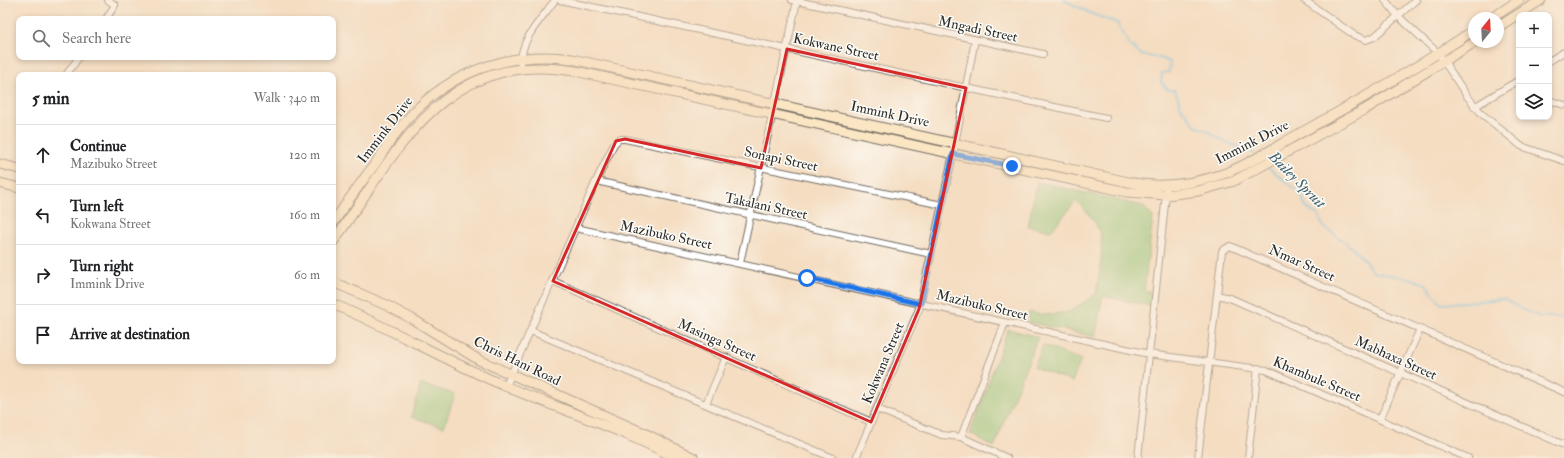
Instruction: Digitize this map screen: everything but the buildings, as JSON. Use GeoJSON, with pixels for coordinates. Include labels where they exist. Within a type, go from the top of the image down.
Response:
{"type":"FeatureCollection","features":[{"type":"Feature","properties":{"kind":"main road"},"geometry":{"type":"LineString","coordinates":[[1501,12],[1519,0]]}},
{"type":"Feature","properties":{"kind":"main road"},"geometry":{"type":"LineString","coordinates":[[1504,23],[1541,0]]}},
{"type":"Feature","properties":{"kind":"main road","name":"Immink Drive"},"geometry":{"type":"LineString","coordinates":[[336,219],[404,122],[432,95],[456,79],[473,71],[520,58],[551,57],[572,59],[1167,190],[1225,173],[1254,158],[1439,54],[1468,34]]}},
{"type":"Feature","properties":{"kind":"main road","name":"Immink Drive"},"geometry":{"type":"LineString","coordinates":[[336,238],[398,149],[425,116],[449,96],[465,87],[493,75],[521,69],[551,68],[575,71],[1127,192],[1217,186],[1234,181],[1406,86],[1468,46]]}},
{"type":"Feature","properties":{"kind":"main road"},"geometry":{"type":"LineString","coordinates":[[0,164],[16,168]]}},
{"type":"Feature","properties":{"kind":"main road"},"geometry":{"type":"LineString","coordinates":[[0,183],[16,187]]}},
{"type":"Feature","properties":{"kind":"main road","name":"Chris Hani Road"},"geometry":{"type":"LineString","coordinates":[[336,282],[386,305],[414,320],[479,360],[511,376],[644,433],[694,458]]}},
{"type":"Feature","properties":{"kind":"main road","name":"Chris Hani Road"},"geometry":{"type":"LineString","coordinates":[[336,305],[381,325],[472,371],[633,438],[676,458]]}},
{"type":"Feature","properties":{"kind":"street"},"geometry":{"type":"LineString","coordinates":[[108,0],[115,5],[108,16]]}},
{"type":"Feature","properties":{"kind":"street"},"geometry":{"type":"LineString","coordinates":[[521,69],[520,58],[526,41],[555,0]]}},
{"type":"Feature","properties":{"kind":"street","name":"Kokwane Street"},"geometry":{"type":"LineString","coordinates":[[560,0],[1106,118]]}},
{"type":"Feature","properties":{"kind":"street"},"geometry":{"type":"LineString","coordinates":[[1304,0],[1354,35],[1365,40],[1374,37],[1416,0]]}},
{"type":"Feature","properties":{"kind":"street"},"geometry":{"type":"LineString","coordinates":[[1385,0],[1398,16],[1439,54],[1474,107],[1522,146],[1564,161]]}},
{"type":"Feature","properties":{"kind":"street"},"geometry":{"type":"LineString","coordinates":[[740,263],[787,49],[795,1]]}},
{"type":"Feature","properties":{"kind":"street","name":"Mngadi Street"},"geometry":{"type":"LineString","coordinates":[[795,1],[1043,54]]}},
{"type":"Feature","properties":{"kind":"street","name":"Kokwana Street"},"geometry":{"type":"LineString","coordinates":[[856,458],[921,304],[953,154],[975,40]]}},
{"type":"Feature","properties":{"kind":"street"},"geometry":{"type":"LineString","coordinates":[[1552,59],[1564,52]]}},
{"type":"Feature","properties":{"kind":"street"},"geometry":{"type":"LineString","coordinates":[[68,72],[77,60]]}},
{"type":"Feature","properties":{"kind":"street"},"geometry":{"type":"LineString","coordinates":[[1474,107],[1516,82]]}},
{"type":"Feature","properties":{"kind":"street"},"geometry":{"type":"LineString","coordinates":[[1552,101],[1564,105]]}},
{"type":"Feature","properties":{"kind":"street","name":"Sonapi Street"},"geometry":{"type":"LineString","coordinates":[[596,181],[616,141],[625,138],[761,168],[942,205]]}},
{"type":"Feature","properties":{"kind":"street"},"geometry":{"type":"LineString","coordinates":[[506,386],[596,181]]}},
{"type":"Feature","properties":{"kind":"street","name":"Takalani Street"},"geometry":{"type":"LineString","coordinates":[[596,181],[931,254]]}},
{"type":"Feature","properties":{"kind":"street"},"geometry":{"type":"LineString","coordinates":[[1138,458],[1167,190]]}},
{"type":"Feature","properties":{"kind":"street","name":"Mazibuko Street"},"geometry":{"type":"LineString","coordinates":[[576,228],[1149,354]]}},
{"type":"Feature","properties":{"kind":"street","name":"Nmar Street"},"geometry":{"type":"LineString","coordinates":[[1198,458],[1222,250],[1226,246],[1233,246],[1564,392]]}},
{"type":"Feature","properties":{"kind":"street","name":"Masinga Street"},"geometry":{"type":"LineString","coordinates":[[553,281],[871,422]]}},
{"type":"Feature","properties":{"kind":"street","name":"Mabhaxa Street"},"geometry":{"type":"LineString","coordinates":[[1217,295],[1230,298],[1564,446]]}},
{"type":"Feature","properties":{"kind":"street"},"geometry":{"type":"LineString","coordinates":[[961,437],[1005,323]]}},
{"type":"Feature","properties":{"kind":"street"},"geometry":{"type":"LineString","coordinates":[[1380,419],[1420,329]]}},
{"type":"Feature","properties":{"kind":"street"},"geometry":{"type":"LineString","coordinates":[[531,331],[833,458]]}},
{"type":"Feature","properties":{"kind":"street","name":"Khambule Street"},"geometry":{"type":"LineString","coordinates":[[1149,354],[1258,368],[1273,373],[1468,458]]}},
{"type":"Feature","properties":{"kind":"street"},"geometry":{"type":"LineString","coordinates":[[706,404],[726,357]]}},
{"type":"Feature","properties":{"kind":"street"},"geometry":{"type":"LineString","coordinates":[[1248,458],[1258,368]]}},
{"type":"Feature","properties":{"kind":"street"},"geometry":{"type":"LineString","coordinates":[[877,409],[942,435],[961,437],[1007,458]]}},
{"type":"Feature","properties":{"kind":"highlighted area"},"geometry":{"type":"Polygon","coordinates":[[[787,49],[966,88],[919,309],[871,422],[553,281],[616,141],[625,139],[761,168],[787,49]]]}},
{"type":"Feature","properties":{"kind":"green space"},"geometry":{"type":"Polygon","coordinates":[[[1037,182],[1143,206],[1153,217],[1144,290],[1152,292],[1151,306],[1103,296],[1095,337],[1028,322],[1029,312],[1043,315],[1069,312],[1096,294],[1100,272],[1100,233],[1090,216],[1076,201],[1051,231],[1028,226],[1037,182]]]}},
{"type":"Feature","properties":{"kind":"green space"},"geometry":{"type":"Polygon","coordinates":[[[1008,329],[1038,337],[994,447],[970,434],[1008,329]]]}},
{"type":"Feature","properties":{"kind":"green space"},"geometry":{"type":"Polygon","coordinates":[[[1043,345],[1081,360],[1072,382],[1034,367],[1043,345]]]}},
{"type":"Feature","properties":{"kind":"green space"},"geometry":{"type":"Polygon","coordinates":[[[421,384],[455,394],[444,427],[411,417],[421,384]]]}},
{"type":"Feature","properties":{"kind":"waterway","name":"Bailey Spruit"},"geometry":{"type":"LineString","coordinates":[[1064,0],[1092,14],[1117,23],[1130,45],[1142,55],[1160,58],[1170,62],[1169,72],[1162,73],[1161,82],[1168,90],[1175,90],[1182,109],[1197,127],[1206,130],[1232,145],[1246,149],[1257,156]]}},
{"type":"Feature","properties":{"kind":"waterway","name":"Bailey Spruit"},"geometry":{"type":"LineString","coordinates":[[1267,166],[1300,193],[1306,207],[1319,216],[1323,227],[1351,247],[1363,258],[1373,272],[1411,279],[1426,284],[1441,304],[1504,299],[1521,309],[1541,317],[1564,317]]}},
{"type":"Feature","properties":{"kind":"route"},"geometry":{"type":"LineString","coordinates":[[807,278],[921,304],[953,154],[1012,166]]}}]}
